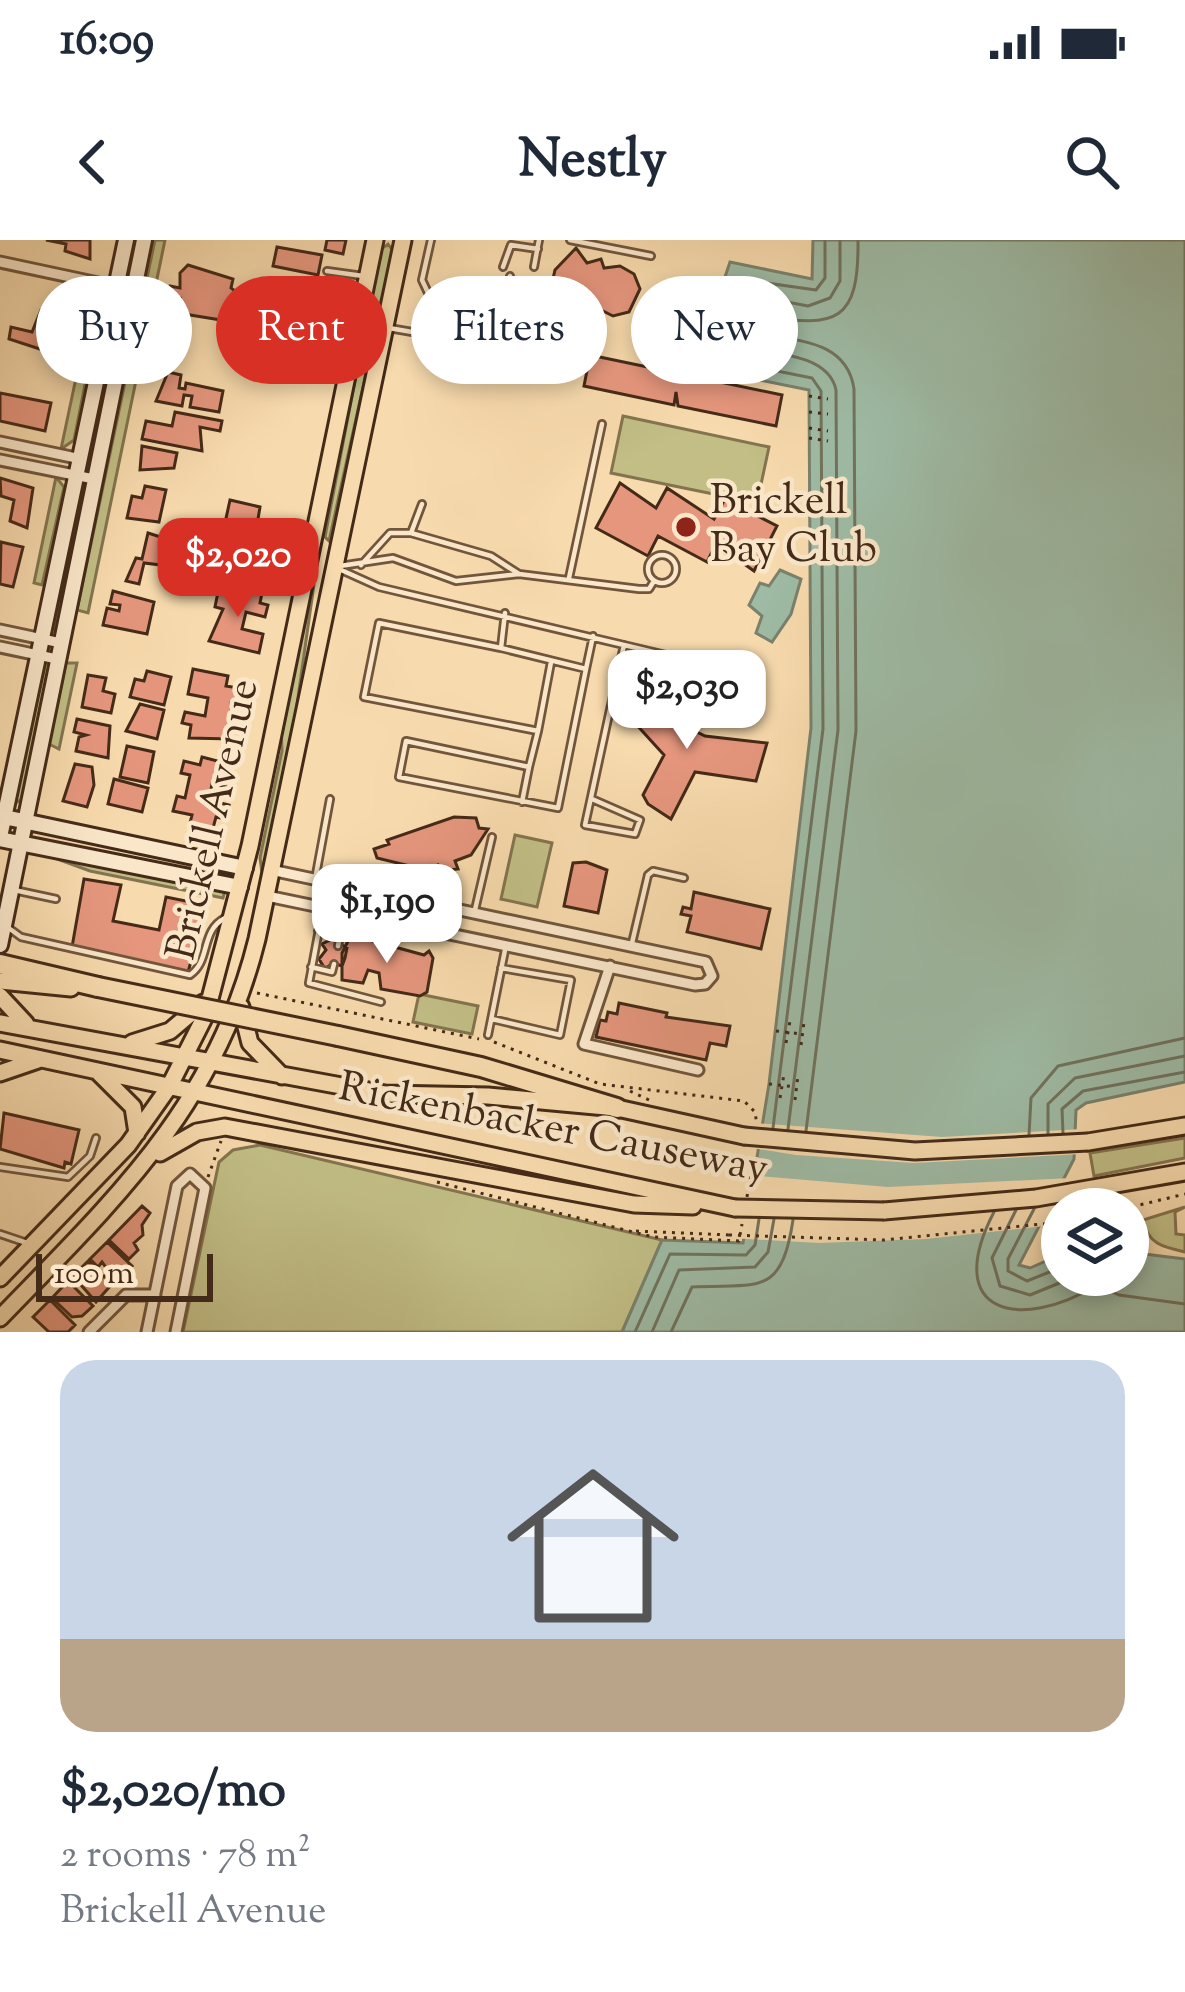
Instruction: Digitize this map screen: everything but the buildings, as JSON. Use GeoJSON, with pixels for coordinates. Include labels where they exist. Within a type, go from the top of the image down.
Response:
{"type":"FeatureCollection","features":[{"type":"Feature","properties":{"kind":"highway"},"geometry":{"type":"LineString","coordinates":[[0,964],[466,1063],[617,1108]]}},
{"type":"Feature","properties":{"kind":"main road"},"geometry":{"type":"LineString","coordinates":[[119,276],[126,240]]}},
{"type":"Feature","properties":{"kind":"main road"},"geometry":{"type":"LineString","coordinates":[[137,276],[144,240]]}},
{"type":"Feature","properties":{"kind":"main road","name":"Brickell Avenue"},"geometry":{"type":"LineString","coordinates":[[367,276],[375,240]]}},
{"type":"Feature","properties":{"kind":"main road","name":"Brickell Avenue"},"geometry":{"type":"LineString","coordinates":[[387,314],[403,240]]}},
{"type":"Feature","properties":{"kind":"main road"},"geometry":{"type":"LineString","coordinates":[[97,384],[0,838],[240,887]]}},
{"type":"Feature","properties":{"kind":"main road"},"geometry":{"type":"LineString","coordinates":[[0,946],[114,384]]}},
{"type":"Feature","properties":{"kind":"main road","name":"Brickell Avenue"},"geometry":{"type":"LineString","coordinates":[[0,1278],[137,1133],[186,1058],[217,982],[250,845],[341,384]]}},
{"type":"Feature","properties":{"kind":"main road","name":"Brickell Avenue"},"geometry":{"type":"LineString","coordinates":[[0,1318],[152,1157],[195,1094],[249,996],[372,384]]}},
{"type":"Feature","properties":{"kind":"main road"},"geometry":{"type":"LineString","coordinates":[[307,560],[334,566]]}},
{"type":"Feature","properties":{"kind":"main road"},"geometry":{"type":"LineString","coordinates":[[2,816],[244,868]]}},
{"type":"Feature","properties":{"kind":"main road"},"geometry":{"type":"LineString","coordinates":[[132,865],[138,844]]}},
{"type":"Feature","properties":{"kind":"main road"},"geometry":{"type":"LineString","coordinates":[[250,845],[254,874],[266,896]]}},
{"type":"Feature","properties":{"kind":"main road"},"geometry":{"type":"LineString","coordinates":[[0,981],[98,987]]}},
{"type":"Feature","properties":{"kind":"main road"},"geometry":{"type":"LineString","coordinates":[[123,1045],[179,1026],[217,982]]}},
{"type":"Feature","properties":{"kind":"main road"},"geometry":{"type":"LineString","coordinates":[[0,996],[26,1024]]}},
{"type":"Feature","properties":{"kind":"main road"},"geometry":{"type":"LineString","coordinates":[[249,996],[250,1043],[284,1078]]}},
{"type":"Feature","properties":{"kind":"main road","name":"Rickenbacker Causeway"},"geometry":{"type":"LineString","coordinates":[[0,1023],[26,1024],[212,1064],[385,1094],[488,1096],[617,1108],[744,1136],[915,1151],[1088,1142],[1185,1126]]}},
{"type":"Feature","properties":{"kind":"main road","name":"Rickenbacker Causeway"},"geometry":{"type":"LineString","coordinates":[[0,1050],[741,1212],[884,1211],[1095,1190],[1185,1172]]}},
{"type":"Feature","properties":{"kind":"main road"},"geometry":{"type":"LineString","coordinates":[[0,1073],[40,1059]]}},
{"type":"Feature","properties":{"kind":"main road"},"geometry":{"type":"LineString","coordinates":[[97,1071],[133,1107],[137,1133]]}},
{"type":"Feature","properties":{"kind":"main road"},"geometry":{"type":"LineString","coordinates":[[152,1157],[197,1132],[225,1127],[634,1204],[741,1212]]}},
{"type":"Feature","properties":{"kind":"street"},"geometry":{"type":"LineString","coordinates":[[0,262],[66,276]]}},
{"type":"Feature","properties":{"kind":"street"},"geometry":{"type":"LineString","coordinates":[[0,442],[98,462]]}},
{"type":"Feature","properties":{"kind":"street"},"geometry":{"type":"LineString","coordinates":[[0,460],[94,479]]}},
{"type":"Feature","properties":{"kind":"street"},"geometry":{"type":"LineString","coordinates":[[0,630],[43,639],[59,651]]}},
{"type":"Feature","properties":{"kind":"street"},"geometry":{"type":"LineString","coordinates":[[0,647],[40,656],[59,651]]}},
{"type":"Feature","properties":{"kind":"street"},"geometry":{"type":"LineString","coordinates":[[266,896],[701,985],[712,976],[706,962],[272,870]]}},
{"type":"Feature","properties":{"kind":"street"},"geometry":{"type":"LineString","coordinates":[[344,912],[350,888]]}},
{"type":"Feature","properties":{"kind":"street"},"geometry":{"type":"LineString","coordinates":[[469,936],[473,914]]}},
{"type":"Feature","properties":{"kind":"street"},"geometry":{"type":"LineString","coordinates":[[591,962],[596,941]]}},
{"type":"Feature","properties":{"kind":"street"},"geometry":{"type":"LineString","coordinates":[[610,966],[584,1044],[698,1070]]}},
{"type":"Feature","properties":{"kind":"street"},"geometry":{"type":"LineString","coordinates":[[147,1332],[176,1186],[182,1177],[193,1175],[206,1189],[176,1332]]}},
{"type":"Feature","properties":{"kind":"street"},"geometry":{"type":"LineString","coordinates":[[88,1332],[125,1295],[155,1295]]}},
{"type":"Feature","properties":{"kind":"lane"},"geometry":{"type":"LineString","coordinates":[[423,276],[431,240]]}},
{"type":"Feature","properties":{"kind":"lane"},"geometry":{"type":"LineString","coordinates":[[534,267],[539,240]]}},
{"type":"Feature","properties":{"kind":"lane"},"geometry":{"type":"LineString","coordinates":[[570,240],[651,256]]}},
{"type":"Feature","properties":{"kind":"lane"},"geometry":{"type":"LineString","coordinates":[[503,268],[511,244],[538,248]]}},
{"type":"Feature","properties":{"kind":"lane"},"geometry":{"type":"LineString","coordinates":[[327,271],[367,276]]}},
{"type":"Feature","properties":{"kind":"lane"},"geometry":{"type":"LineString","coordinates":[[569,578],[602,424]]}},
{"type":"Feature","properties":{"kind":"lane"},"geometry":{"type":"LineString","coordinates":[[412,532],[422,504]]}},
{"type":"Feature","properties":{"kind":"lane"},"geometry":{"type":"LineString","coordinates":[[361,565],[390,533],[412,532],[491,556],[519,574]]}},
{"type":"Feature","properties":{"kind":"lane"},"geometry":{"type":"LineString","coordinates":[[334,566],[393,558],[456,581],[519,574],[639,590],[649,589],[654,581],[650,564],[668,556],[676,566],[675,575],[668,582],[654,581]]}},
{"type":"Feature","properties":{"kind":"lane"},"geometry":{"type":"LineString","coordinates":[[334,566],[379,586],[505,613],[688,663],[729,668],[742,684],[742,703],[724,716],[702,706],[688,663]]}},
{"type":"Feature","properties":{"kind":"lane"},"geometry":{"type":"LineString","coordinates":[[501,648],[505,613]]}},
{"type":"Feature","properties":{"kind":"lane"},"geometry":{"type":"LineString","coordinates":[[538,731],[364,698],[380,623],[586,669]]}},
{"type":"Feature","properties":{"kind":"lane"},"geometry":{"type":"LineString","coordinates":[[529,766],[406,741],[399,777],[558,808],[593,636]]}},
{"type":"Feature","properties":{"kind":"lane"},"geometry":{"type":"LineString","coordinates":[[592,799],[640,820],[635,834],[585,825],[624,645]]}},
{"type":"Feature","properties":{"kind":"lane"},"geometry":{"type":"LineString","coordinates":[[523,802],[550,662]]}},
{"type":"Feature","properties":{"kind":"lane"},"geometry":{"type":"LineString","coordinates":[[315,880],[330,799]]}},
{"type":"Feature","properties":{"kind":"lane"},"geometry":{"type":"LineString","coordinates":[[473,914],[492,836]]}},
{"type":"Feature","properties":{"kind":"lane"},"geometry":{"type":"LineString","coordinates":[[631,948],[648,875],[653,871],[684,878]]}},
{"type":"Feature","properties":{"kind":"lane"},"geometry":{"type":"LineString","coordinates":[[11,890],[56,899]]}},
{"type":"Feature","properties":{"kind":"lane"},"geometry":{"type":"LineString","coordinates":[[323,908],[309,983],[316,989],[381,1002]]}},
{"type":"Feature","properties":{"kind":"lane"},"geometry":{"type":"LineString","coordinates":[[4,925],[21,938],[190,975],[212,926],[235,912]]}},
{"type":"Feature","properties":{"kind":"lane"},"geometry":{"type":"LineString","coordinates":[[318,931],[340,936],[338,946]]}},
{"type":"Feature","properties":{"kind":"lane"},"geometry":{"type":"LineString","coordinates":[[488,1035],[506,945]]}},
{"type":"Feature","properties":{"kind":"lane"},"geometry":{"type":"LineString","coordinates":[[202,957],[217,982]]}},
{"type":"Feature","properties":{"kind":"lane"},"geometry":{"type":"LineString","coordinates":[[310,967],[332,972],[334,964]]}},
{"type":"Feature","properties":{"kind":"lane"},"geometry":{"type":"LineString","coordinates":[[492,1019],[560,1035],[572,980],[501,968]]}},
{"type":"Feature","properties":{"kind":"lane"},"geometry":{"type":"LineString","coordinates":[[68,1177],[90,1156],[96,1138]]}},
{"type":"Feature","properties":{"kind":"lane"},"geometry":{"type":"LineString","coordinates":[[0,1167],[94,1181]]}},
{"type":"Feature","properties":{"kind":"lane"},"geometry":{"type":"LineString","coordinates":[[0,1234],[32,1246]]}},
{"type":"Feature","properties":{"kind":"path"},"geometry":{"type":"LineString","coordinates":[[809,396],[828,399]]}},
{"type":"Feature","properties":{"kind":"path"},"geometry":{"type":"LineString","coordinates":[[809,412],[828,414]]}},
{"type":"Feature","properties":{"kind":"path"},"geometry":{"type":"LineString","coordinates":[[809,428],[828,431]]}},
{"type":"Feature","properties":{"kind":"path"},"geometry":{"type":"LineString","coordinates":[[809,438],[828,441]]}},
{"type":"Feature","properties":{"kind":"path"},"geometry":{"type":"LineString","coordinates":[[249,996],[498,1042],[572,1076],[751,1105],[758,1120],[739,1241],[622,1230],[423,1178]]}},
{"type":"Feature","properties":{"kind":"path"},"geometry":{"type":"LineString","coordinates":[[786,1043],[790,1021]]}},
{"type":"Feature","properties":{"kind":"path"},"geometry":{"type":"LineString","coordinates":[[801,1045],[804,1022]]}},
{"type":"Feature","properties":{"kind":"path"},"geometry":{"type":"LineString","coordinates":[[776,1031],[802,1034]]}},
{"type":"Feature","properties":{"kind":"path"},"geometry":{"type":"LineString","coordinates":[[780,1098],[784,1074]]}},
{"type":"Feature","properties":{"kind":"path"},"geometry":{"type":"LineString","coordinates":[[795,1100],[798,1076]]}},
{"type":"Feature","properties":{"kind":"path"},"geometry":{"type":"LineString","coordinates":[[769,1084],[796,1088]]}},
{"type":"Feature","properties":{"kind":"path"},"geometry":{"type":"LineString","coordinates":[[658,1102],[664,1094]]}},
{"type":"Feature","properties":{"kind":"path"},"geometry":{"type":"LineString","coordinates":[[208,1178],[225,1134]]}},
{"type":"Feature","properties":{"kind":"path"},"geometry":{"type":"LineString","coordinates":[[1149,1203],[1185,1194]]}},
{"type":"Feature","properties":{"kind":"path"},"geometry":{"type":"LineString","coordinates":[[622,1230],[884,1240],[1041,1224]]}},
{"type":"Feature","properties":{"kind":"shaded area"},"geometry":{"type":"Polygon","coordinates":[[[155,240],[165,240],[158,276],[147,276],[155,240]]]}},
{"type":"Feature","properties":{"kind":"shaded area"},"geometry":{"type":"Polygon","coordinates":[[[388,244],[393,251],[387,278],[375,276],[380,250],[388,244]]]}},
{"type":"Feature","properties":{"kind":"shaded area"},"geometry":{"type":"Polygon","coordinates":[[[75,384],[85,384],[74,440],[61,449],[75,384]]]}},
{"type":"Feature","properties":{"kind":"shaded area"},"geometry":{"type":"Polygon","coordinates":[[[125,384],[135,384],[88,613],[77,610],[125,384]]]}},
{"type":"Feature","properties":{"kind":"shaded area"},"geometry":{"type":"Polygon","coordinates":[[[354,384],[364,384],[329,541],[325,537],[354,384]]]}},
{"type":"Feature","properties":{"kind":"shaded area"},"geometry":{"type":"Polygon","coordinates":[[[623,416],[769,447],[757,503],[611,473],[623,416]]]}},
{"type":"Feature","properties":{"kind":"shaded area"},"geometry":{"type":"Polygon","coordinates":[[[56,477],[64,487],[42,585],[34,583],[56,477]]]}},
{"type":"Feature","properties":{"kind":"shaded area"},"geometry":{"type":"Polygon","coordinates":[[[86,480],[60,630],[49,628],[79,484],[86,480]]]}},
{"type":"Feature","properties":{"kind":"shaded area"},"geometry":{"type":"Polygon","coordinates":[[[314,584],[293,733],[262,873],[260,858],[282,751],[281,727],[314,584]]]}},
{"type":"Feature","properties":{"kind":"shaded area"},"geometry":{"type":"Polygon","coordinates":[[[46,660],[51,666],[24,799],[17,802],[14,799],[46,660]]]}},
{"type":"Feature","properties":{"kind":"shaded area"},"geometry":{"type":"Polygon","coordinates":[[[66,663],[77,663],[59,749],[49,744],[66,663]]]}},
{"type":"Feature","properties":{"kind":"shaded area"},"geometry":{"type":"Polygon","coordinates":[[[515,835],[552,843],[537,907],[501,899],[515,835]]]}},
{"type":"Feature","properties":{"kind":"shaded area"},"geometry":{"type":"Polygon","coordinates":[[[41,853],[225,890],[223,898],[90,871],[41,853]]]}},
{"type":"Feature","properties":{"kind":"shaded area"},"geometry":{"type":"Polygon","coordinates":[[[419,994],[478,1006],[472,1034],[413,1022],[419,994]]]}},
{"type":"Feature","properties":{"kind":"shaded area"},"geometry":{"type":"Polygon","coordinates":[[[1185,1138],[1185,1158],[1094,1176],[1090,1153],[1185,1138]]]}},
{"type":"Feature","properties":{"kind":"shaded area"},"geometry":{"type":"Polygon","coordinates":[[[260,1145],[662,1240],[622,1332],[183,1332],[219,1162],[233,1150],[260,1145]]]}},
{"type":"Feature","properties":{"kind":"shaded area"},"geometry":{"type":"Polygon","coordinates":[[[1185,1207],[1175,1212],[1176,1234],[1185,1235],[1185,1252],[1152,1239],[1149,1218],[1185,1207]]]}},
{"type":"Feature","properties":{"kind":"water"},"geometry":{"type":"Polygon","coordinates":[[[813,240],[1185,240],[1185,1082],[1086,1103],[1076,1110],[1074,1159],[1059,1188],[1041,1188],[1041,1223],[1019,1265],[1030,1268],[1041,1263],[1041,1296],[1149,1296],[1149,1255],[1185,1259],[1185,1332],[622,1332],[662,1240],[743,1243],[769,1084],[811,728],[809,390],[779,384],[798,384],[798,276],[812,279],[813,240]]]}},
{"type":"Feature","properties":{"kind":"water"},"geometry":{"type":"Polygon","coordinates":[[[730,262],[798,276],[725,276],[730,262]]]}},
{"type":"Feature","properties":{"kind":"water"},"geometry":{"type":"Polygon","coordinates":[[[780,570],[801,579],[791,614],[772,642],[756,633],[762,616],[749,605],[760,583],[769,586],[780,570]]]}},
{"type":"Feature","properties":{"kind":"pier"},"geometry":{"type":"Polygon","coordinates":[[[755,1123],[942,1137],[1081,1129],[1082,1154],[914,1163],[796,1155],[752,1148],[755,1123]]]}},
{"type":"Feature","properties":{"kind":"pier"},"geometry":{"type":"Polygon","coordinates":[[[748,1175],[888,1187],[1071,1178],[1066,1188],[1041,1188],[1041,1226],[926,1239],[819,1243],[730,1238],[738,1238],[748,1175]]]}},
{"type":"Feature","properties":{"kind":"place","name":"Brickell Bay Club"},"geometry":{"type":"Point","coordinates":[686,527]}}]}
